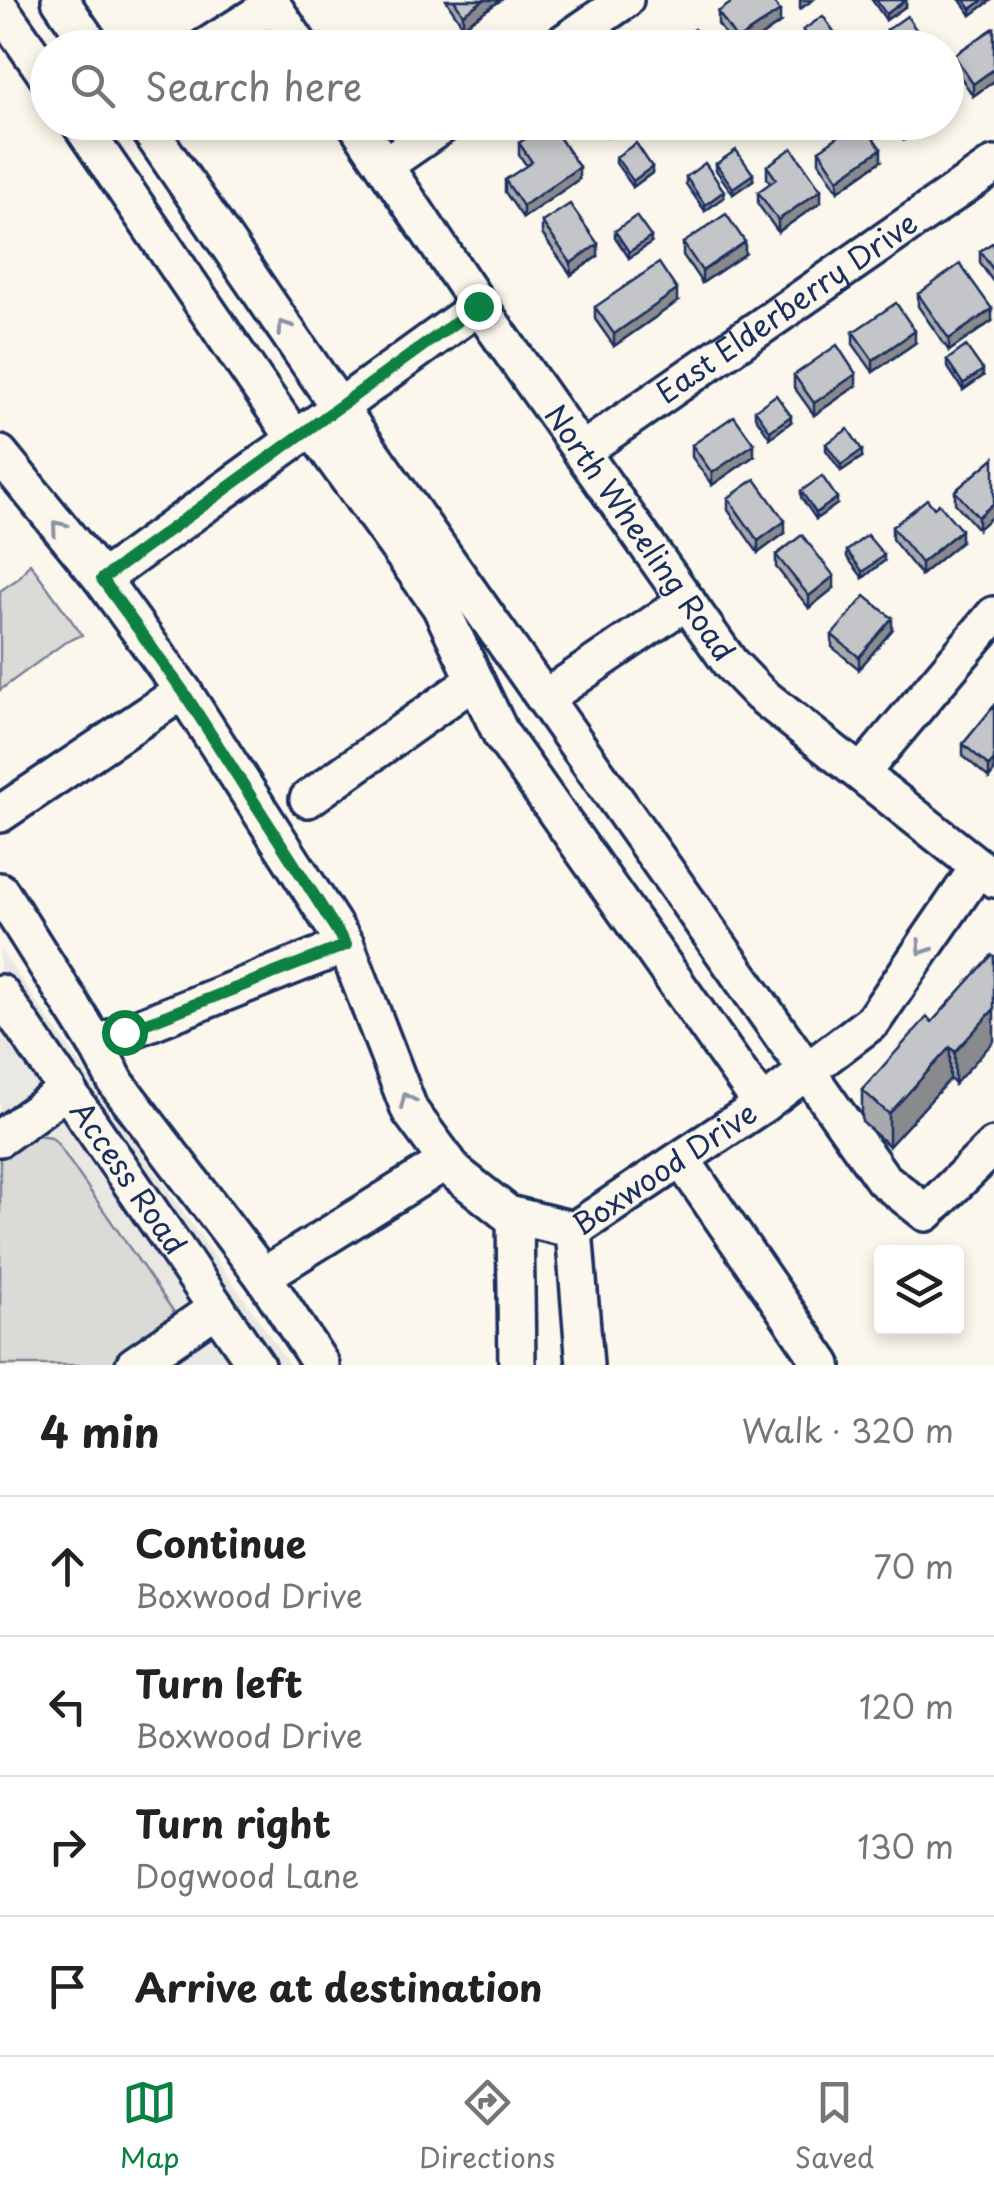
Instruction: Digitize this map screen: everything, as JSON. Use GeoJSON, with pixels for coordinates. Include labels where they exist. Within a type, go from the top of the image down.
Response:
{"type":"FeatureCollection","features":[{"type":"Feature","properties":{"kind":"street"},"geometry":{"type":"LineString","coordinates":[[60,0],[81,30]]}},
{"type":"Feature","properties":{"kind":"street"},"geometry":{"type":"LineString","coordinates":[[582,30],[625,0]]}},
{"type":"Feature","properties":{"kind":"street"},"geometry":{"type":"LineString","coordinates":[[230,30],[271,2],[289,30]]}},
{"type":"Feature","properties":{"kind":"street"},"geometry":{"type":"LineString","coordinates":[[0,8],[30,51]]}},
{"type":"Feature","properties":{"kind":"street"},"geometry":{"type":"LineString","coordinates":[[92,140],[315,424],[545,698],[883,1179],[926,1213],[994,1146]]}},
{"type":"Feature","properties":{"kind":"street"},"geometry":{"type":"LineString","coordinates":[[154,140],[315,424],[440,606],[501,734],[762,1105]]}},
{"type":"Feature","properties":{"kind":"street","name":"North Wheeling Road"},"geometry":{"type":"LineString","coordinates":[[368,140],[478,306],[730,664],[760,694],[986,873]]}},
{"type":"Feature","properties":{"kind":"street"},"geometry":{"type":"LineString","coordinates":[[385,165],[421,140]]}},
{"type":"Feature","properties":{"kind":"street","name":"East Elderberry Drive"},"geometry":{"type":"LineString","coordinates":[[582,450],[994,165]]}},
{"type":"Feature","properties":{"kind":"street"},"geometry":{"type":"LineString","coordinates":[[102,579],[478,306]]}},
{"type":"Feature","properties":{"kind":"street","name":"Boxwood Drive"},"geometry":{"type":"LineString","coordinates":[[4,468],[102,579],[183,691],[346,945],[410,1111],[455,1172],[508,1214],[574,1230],[809,1072],[873,1020],[986,873]]}},
{"type":"Feature","properties":{"kind":"street"},"geometry":{"type":"LineString","coordinates":[[545,698],[687,601]]}},
{"type":"Feature","properties":{"kind":"street"},"geometry":{"type":"LineString","coordinates":[[860,773],[994,616]]}},
{"type":"Feature","properties":{"kind":"street"},"geometry":{"type":"LineString","coordinates":[[308,800],[475,680]]}},
{"type":"Feature","properties":{"kind":"street"},"geometry":{"type":"LineString","coordinates":[[0,814],[183,691]]}},
{"type":"Feature","properties":{"kind":"street"},"geometry":{"type":"LineString","coordinates":[[0,891],[110,1038],[116,1084],[262,1276],[321,1365]]}},
{"type":"Feature","properties":{"kind":"street"},"geometry":{"type":"LineString","coordinates":[[110,1038],[346,945]]}},
{"type":"Feature","properties":{"kind":"street","name":"Access Road"},"geometry":{"type":"LineString","coordinates":[[0,993],[256,1365]]}},
{"type":"Feature","properties":{"kind":"street"},"geometry":{"type":"LineString","coordinates":[[0,1138],[68,1089]]}},
{"type":"Feature","properties":{"kind":"street"},"geometry":{"type":"LineString","coordinates":[[682,1160],[823,1365]]}},
{"type":"Feature","properties":{"kind":"street"},"geometry":{"type":"LineString","coordinates":[[262,1276],[447,1161]]}},
{"type":"Feature","properties":{"kind":"street"},"geometry":{"type":"LineString","coordinates":[[515,1216],[517,1365]]}},
{"type":"Feature","properties":{"kind":"street"},"geometry":{"type":"LineString","coordinates":[[574,1230],[584,1365]]}},
{"type":"Feature","properties":{"kind":"street"},"geometry":{"type":"LineString","coordinates":[[134,1365],[218,1308]]}},
{"type":"Feature","properties":{"kind":"shaded area"},"geometry":{"type":"Polygon","coordinates":[[[30,563],[82,635],[64,643],[0,690],[0,591],[19,578],[30,563]]]}},
{"type":"Feature","properties":{"kind":"shaded area"},"geometry":{"type":"Polygon","coordinates":[[[0,949],[290,1365],[0,1365],[0,949]]]}},
{"type":"Feature","properties":{"kind":"shaded area"},"geometry":{"type":"Polygon","coordinates":[[[36,1135],[51,1137],[57,1143],[176,1317],[169,1328],[116,1365],[0,1365],[0,1157],[36,1135]]]}},
{"type":"Feature","properties":{"kind":"building"},"geometry":{"type":"Polygon","coordinates":[[[454,0],[484,0],[463,14],[454,0]]]}},
{"type":"Feature","properties":{"kind":"building"},"geometry":{"type":"Polygon","coordinates":[[[735,0],[772,0],[780,11],[752,30],[730,30],[718,12],[735,0]]]}},
{"type":"Feature","properties":{"kind":"building"},"geometry":{"type":"Polygon","coordinates":[[[876,0],[906,0],[886,14],[876,0]]]}},
{"type":"Feature","properties":{"kind":"building"},"geometry":{"type":"Polygon","coordinates":[[[964,0],[983,0],[971,9],[964,0]]]}},
{"type":"Feature","properties":{"kind":"building"},"geometry":{"type":"Polygon","coordinates":[[[823,16],[833,30],[803,30],[823,16]]]}},
{"type":"Feature","properties":{"kind":"building"},"geometry":{"type":"Polygon","coordinates":[[[907,16],[916,30],[887,30],[907,16]]]}},
{"type":"Feature","properties":{"kind":"building"},"geometry":{"type":"Polygon","coordinates":[[[994,28],[994,69],[973,84],[964,70],[964,48],[994,28]]]}},
{"type":"Feature","properties":{"kind":"building"},"geometry":{"type":"Polygon","coordinates":[[[561,140],[579,167],[523,206],[505,180],[532,162],[519,143],[561,140]]]}},
{"type":"Feature","properties":{"kind":"building"},"geometry":{"type":"Polygon","coordinates":[[[833,140],[875,140],[881,149],[838,179],[819,150],[833,140]]]}},
{"type":"Feature","properties":{"kind":"building"},"geometry":{"type":"Polygon","coordinates":[[[636,143],[652,167],[633,181],[616,157],[636,143]]]}},
{"type":"Feature","properties":{"kind":"building"},"geometry":{"type":"Polygon","coordinates":[[[792,148],[821,190],[778,220],[758,192],[776,179],[767,166],[792,148]]]}},
{"type":"Feature","properties":{"kind":"building"},"geometry":{"type":"Polygon","coordinates":[[[736,150],[753,174],[733,188],[716,164],[736,150]]]}},
{"type":"Feature","properties":{"kind":"building"},"geometry":{"type":"Polygon","coordinates":[[[705,163],[724,191],[705,205],[686,177],[705,163]]]}},
{"type":"Feature","properties":{"kind":"building"},"geometry":{"type":"Polygon","coordinates":[[[570,204],[598,244],[571,263],[542,222],[570,204]]]}},
{"type":"Feature","properties":{"kind":"building"},"geometry":{"type":"Polygon","coordinates":[[[726,214],[745,242],[702,271],[683,243],[726,214]]]}},
{"type":"Feature","properties":{"kind":"building"},"geometry":{"type":"Polygon","coordinates":[[[636,216],[651,237],[629,252],[615,231],[636,216]]]}},
{"type":"Feature","properties":{"kind":"building"},"geometry":{"type":"Polygon","coordinates":[[[994,242],[994,271],[980,251],[994,242]]]}},
{"type":"Feature","properties":{"kind":"building"},"geometry":{"type":"Polygon","coordinates":[[[659,263],[677,290],[614,334],[595,307],[659,263]]]}},
{"type":"Feature","properties":{"kind":"building"},"geometry":{"type":"Polygon","coordinates":[[[960,264],[992,309],[949,339],[918,294],[960,264]]]}},
{"type":"Feature","properties":{"kind":"building"},"geometry":{"type":"Polygon","coordinates":[[[896,303],[915,331],[873,360],[853,332],[896,303]]]}},
{"type":"Feature","properties":{"kind":"building"},"geometry":{"type":"Polygon","coordinates":[[[837,345],[856,374],[814,403],[794,375],[837,345]]]}},
{"type":"Feature","properties":{"kind":"building"},"geometry":{"type":"Polygon","coordinates":[[[966,346],[983,370],[963,384],[947,360],[966,346]]]}},
{"type":"Feature","properties":{"kind":"building"},"geometry":{"type":"Polygon","coordinates":[[[776,395],[791,416],[770,431],[755,410],[776,395]]]}},
{"type":"Feature","properties":{"kind":"building"},"geometry":{"type":"Polygon","coordinates":[[[734,416],[754,444],[712,473],[692,445],[734,416]]]}},
{"type":"Feature","properties":{"kind":"building"},"geometry":{"type":"Polygon","coordinates":[[[848,429],[862,450],[841,465],[826,444],[848,429]]]}},
{"type":"Feature","properties":{"kind":"building"},"geometry":{"type":"Polygon","coordinates":[[[994,458],[994,503],[978,517],[955,491],[994,458]]]}},
{"type":"Feature","properties":{"kind":"building"},"geometry":{"type":"Polygon","coordinates":[[[822,476],[837,498],[816,513],[801,491],[822,476]]]}},
{"type":"Feature","properties":{"kind":"building"},"geometry":{"type":"Polygon","coordinates":[[[755,479],[785,521],[758,541],[728,498],[755,479]]]}},
{"type":"Feature","properties":{"kind":"building"},"geometry":{"type":"Polygon","coordinates":[[[927,499],[934,508],[939,504],[961,530],[921,563],[892,527],[927,499]]]}},
{"type":"Feature","properties":{"kind":"building"},"geometry":{"type":"Polygon","coordinates":[[[802,535],[834,576],[809,596],[776,555],[802,535]]]}},
{"type":"Feature","properties":{"kind":"building"},"geometry":{"type":"Polygon","coordinates":[[[867,535],[884,555],[863,572],[847,551],[867,535]]]}},
{"type":"Feature","properties":{"kind":"building"},"geometry":{"type":"Polygon","coordinates":[[[865,596],[892,618],[859,657],[832,635],[865,596]]]}},
{"type":"Feature","properties":{"kind":"building"},"geometry":{"type":"Polygon","coordinates":[[[994,706],[994,760],[989,766],[963,744],[994,706]]]}},
{"type":"Feature","properties":{"kind":"building"},"geometry":{"type":"Polygon","coordinates":[[[992,955],[994,1009],[955,1052],[950,1047],[889,1114],[862,1090],[927,1017],[932,1022],[992,955]]]}},
{"type":"Feature","properties":{"kind":"route"},"geometry":{"type":"LineString","coordinates":[[124,1032],[346,945],[183,691],[102,579],[478,306]]}}]}
